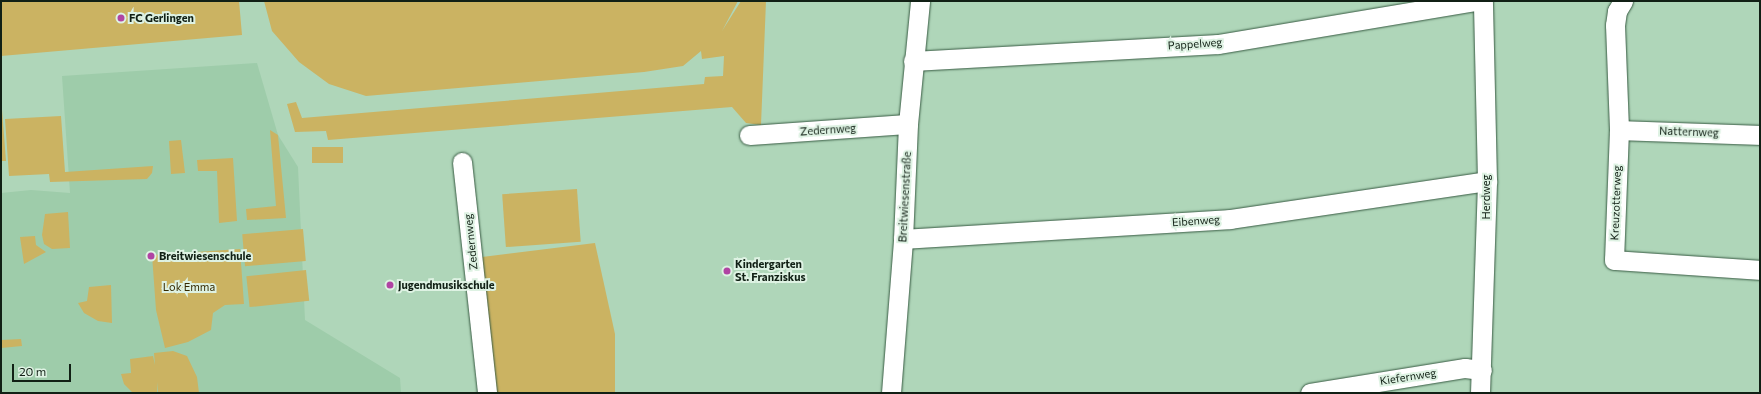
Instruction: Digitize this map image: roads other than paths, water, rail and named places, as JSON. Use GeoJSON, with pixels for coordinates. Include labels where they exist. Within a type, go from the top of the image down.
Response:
{"type":"FeatureCollection","features":[{"type":"Feature","properties":{"kind":"street","name":"Breitwiesenstraße"},"geometry":{"type":"LineString","coordinates":[[891,393],[903,239],[908,124],[920,1]]}},
{"type":"Feature","properties":{"kind":"street","name":"Pappelweg"},"geometry":{"type":"LineString","coordinates":[[913,61],[1218,44],[1475,1]]}},
{"type":"Feature","properties":{"kind":"street","name":"Herdweg"},"geometry":{"type":"LineString","coordinates":[[1480,393],[1482,370],[1487,181],[1483,1]]}},
{"type":"Feature","properties":{"kind":"street","name":"Kreuzotterweg"},"geometry":{"type":"LineString","coordinates":[[1623,1],[1617,10],[1615,25],[1619,130],[1614,260],[1760,270]]}},
{"type":"Feature","properties":{"kind":"street","name":"Zedernweg"},"geometry":{"type":"LineString","coordinates":[[748,135],[908,124]]}},
{"type":"Feature","properties":{"kind":"street","name":"Natternweg"},"geometry":{"type":"LineString","coordinates":[[1619,130],[1760,135]]}},
{"type":"Feature","properties":{"kind":"street","name":"Zedernweg"},"geometry":{"type":"LineString","coordinates":[[462,162],[487,393]]}},
{"type":"Feature","properties":{"kind":"street","name":"Eibenweg"},"geometry":{"type":"LineString","coordinates":[[903,239],[1230,219],[1487,181]]}},
{"type":"Feature","properties":{"kind":"street","name":"Kiefernweg"},"geometry":{"type":"LineString","coordinates":[[1310,393],[1465,368],[1482,370]]}},
{"type":"Feature","properties":{"kind":"place","name":"FC Gerlingen"},"geometry":{"type":"Point","coordinates":[121,18]}},
{"type":"Feature","properties":{"kind":"place","name":"Breitwiesenschule"},"geometry":{"type":"Point","coordinates":[151,256]}},
{"type":"Feature","properties":{"kind":"place","name":"Kindergarten St. Franziskus"},"geometry":{"type":"Point","coordinates":[727,271]}},
{"type":"Feature","properties":{"kind":"place","name":"Jugendmusikschule"},"geometry":{"type":"Point","coordinates":[390,285]}},
{"type":"Feature","properties":{"kind":"park label","name":"Lok Emma"},"geometry":{"type":"Point","coordinates":[189,287]}}]}
